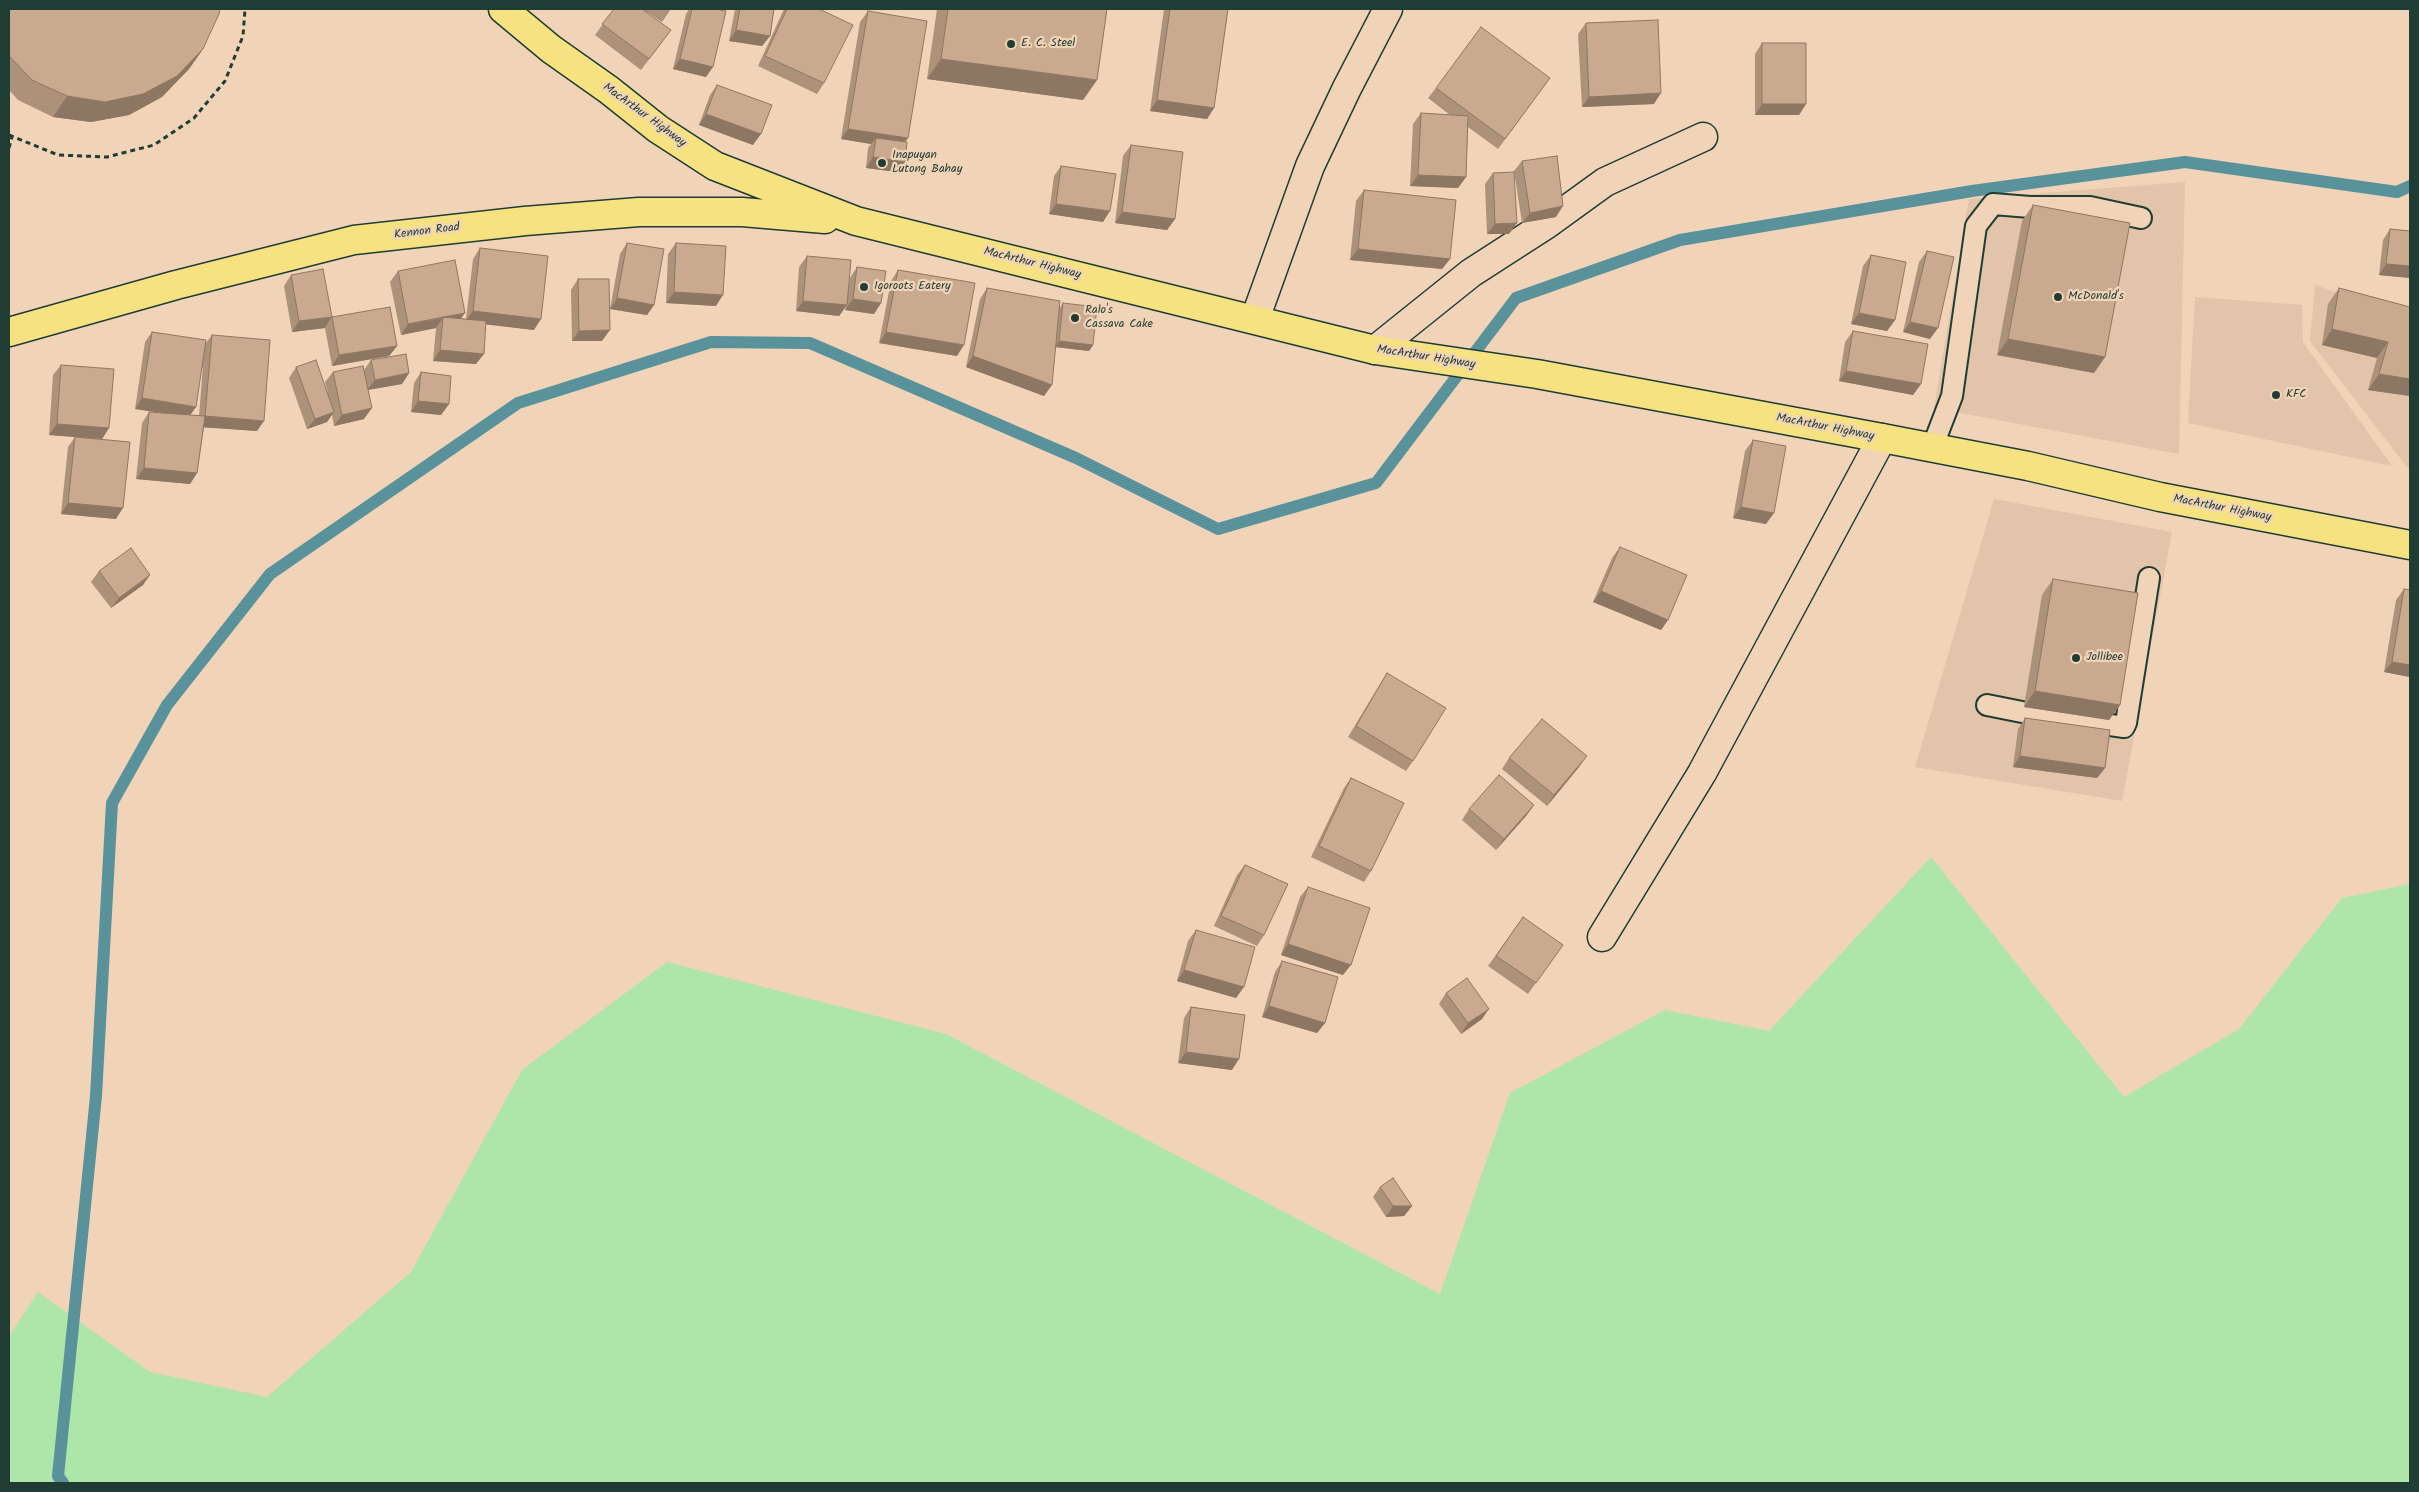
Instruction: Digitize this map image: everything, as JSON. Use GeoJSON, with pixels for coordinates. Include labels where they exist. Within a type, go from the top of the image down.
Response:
{"type":"FeatureCollection","features":[{"type":"Feature","properties":{"kind":"highway","name":"MacArthur Highway"},"geometry":{"type":"LineString","coordinates":[[504,9],[551,49],[609,90],[658,129],[715,166],[856,221],[1375,350],[1537,374],[1882,438],[2028,466],[2160,497],[2410,545]]}},
{"type":"Feature","properties":{"kind":"highway","name":"Kennon Road"},"geometry":{"type":"LineString","coordinates":[[9,332],[176,285],[354,240],[525,221],[639,212],[742,212],[856,221]]}},
{"type":"Feature","properties":{"kind":"street"},"geometry":{"type":"LineString","coordinates":[[1255,319],[1310,166],[1347,88],[1388,9]]}},
{"type":"Feature","properties":{"kind":"street"},"geometry":{"type":"LineString","coordinates":[[1375,350],[1471,273],[1547,224],[1605,182],[1704,137]]}},
{"type":"Feature","properties":{"kind":"street"},"geometry":{"type":"LineString","coordinates":[[1602,937],[1702,773],[1882,438]]}},
{"type":"Feature","properties":{"kind":"lane"},"geometry":{"type":"LineString","coordinates":[[1932,448],[1952,396],[1976,226],[1993,204],[2030,207],[2090,207],[2141,218]]}},
{"type":"Feature","properties":{"kind":"lane"},"geometry":{"type":"LineString","coordinates":[[1987,705],[2027,713],[2124,726],[2149,578]]}},
{"type":"Feature","properties":{"kind":"path"},"geometry":{"type":"LineString","coordinates":[[9,134],[12,138],[58,155],[106,157],[154,144],[194,118],[225,81],[243,36],[245,9]]}},
{"type":"Feature","properties":{"kind":"path"},"geometry":{"type":"LineString","coordinates":[[9,148],[12,138]]}},
{"type":"Feature","properties":{"kind":"shaded area"},"geometry":{"type":"Polygon","coordinates":[[[2185,182],[2179,454],[1934,408],[1969,199],[2185,182]]]}},
{"type":"Feature","properties":{"kind":"shaded area"},"geometry":{"type":"Polygon","coordinates":[[[2315,285],[2410,317],[2410,471],[2310,341],[2315,285]]]}},
{"type":"Feature","properties":{"kind":"shaded area"},"geometry":{"type":"Polygon","coordinates":[[[2195,297],[2302,305],[2303,342],[2392,466],[2188,423],[2195,297]]]}},
{"type":"Feature","properties":{"kind":"shaded area"},"geometry":{"type":"Polygon","coordinates":[[[1994,499],[2172,532],[2122,801],[1915,767],[1994,499]]]}},
{"type":"Feature","properties":{"kind":"green space"},"geometry":{"type":"Polygon","coordinates":[[[1931,857],[2124,1097],[2239,1029],[2342,898],[2410,884],[2410,1483],[9,1483],[9,1336],[38,1292],[150,1372],[267,1397],[411,1272],[522,1070],[667,962],[946,1034],[1440,1294],[1510,1093],[1665,1010],[1769,1031],[1931,857]]]}},
{"type":"Feature","properties":{"kind":"building"},"geometry":{"type":"Polygon","coordinates":[[[9,9],[220,9],[203,49],[177,76],[143,94],[105,102],[67,96],[32,80],[9,56],[9,9]]]}},
{"type":"Feature","properties":{"kind":"building"},"geometry":{"type":"Polygon","coordinates":[[[614,9],[642,9],[671,30],[649,59],[602,24],[614,9]]]}},
{"type":"Feature","properties":{"kind":"building"},"geometry":{"type":"Polygon","coordinates":[[[692,9],[726,11],[713,67],[680,59],[692,9]]]}},
{"type":"Feature","properties":{"kind":"building"},"geometry":{"type":"Polygon","coordinates":[[[740,9],[774,9],[770,36],[736,30],[740,9]]]}},
{"type":"Feature","properties":{"kind":"building"},"geometry":{"type":"Polygon","coordinates":[[[787,9],[819,9],[853,25],[824,83],[765,56],[787,9]]]}},
{"type":"Feature","properties":{"kind":"building","name":"E. C. Steel"},"geometry":{"type":"Polygon","coordinates":[[[948,9],[1107,9],[1097,80],[941,59],[948,9]]]}},
{"type":"Feature","properties":{"kind":"building"},"geometry":{"type":"Polygon","coordinates":[[[1170,9],[1228,9],[1214,108],[1157,100],[1170,9]]]}},
{"type":"Feature","properties":{"kind":"building"},"geometry":{"type":"Polygon","coordinates":[[[868,11],[927,21],[908,138],[848,129],[868,11]]]}},
{"type":"Feature","properties":{"kind":"building"},"geometry":{"type":"Polygon","coordinates":[[[1658,20],[1661,93],[1589,97],[1586,23],[1658,20]]]}},
{"type":"Feature","properties":{"kind":"building"},"geometry":{"type":"Polygon","coordinates":[[[1481,27],[1550,78],[1505,139],[1436,88],[1481,27]]]}},
{"type":"Feature","properties":{"kind":"building"},"geometry":{"type":"Polygon","coordinates":[[[1762,43],[1806,43],[1806,104],[1762,104],[1762,43]]]}},
{"type":"Feature","properties":{"kind":"building"},"geometry":{"type":"Polygon","coordinates":[[[717,85],[772,105],[761,134],[706,114],[717,85]]]}},
{"type":"Feature","properties":{"kind":"building"},"geometry":{"type":"Polygon","coordinates":[[[1421,113],[1468,116],[1466,177],[1418,175],[1421,113]]]}},
{"type":"Feature","properties":{"kind":"building"},"geometry":{"type":"Polygon","coordinates":[[[876,138],[907,142],[905,162],[873,157],[876,138]]]}},
{"type":"Feature","properties":{"kind":"building"},"geometry":{"type":"Polygon","coordinates":[[[1131,145],[1183,152],[1175,219],[1122,212],[1131,145]]]}},
{"type":"Feature","properties":{"kind":"building"},"geometry":{"type":"Polygon","coordinates":[[[1557,156],[1563,206],[1530,213],[1522,161],[1557,156]]]}},
{"type":"Feature","properties":{"kind":"building"},"geometry":{"type":"Polygon","coordinates":[[[1061,166],[1116,174],[1110,211],[1056,204],[1061,166]]]}},
{"type":"Feature","properties":{"kind":"building"},"geometry":{"type":"Polygon","coordinates":[[[1514,172],[1517,223],[1495,224],[1493,173],[1514,172]]]}},
{"type":"Feature","properties":{"kind":"building"},"geometry":{"type":"Polygon","coordinates":[[[1364,190],[1456,200],[1450,259],[1358,249],[1364,190]]]}},
{"type":"Feature","properties":{"kind":"building","name":"McDonald's"},"geometry":{"type":"Polygon","coordinates":[[[2033,205],[2130,223],[2105,357],[2008,339],[2033,205]]]}},
{"type":"Feature","properties":{"kind":"building"},"geometry":{"type":"Polygon","coordinates":[[[2390,229],[2410,231],[2410,266],[2386,264],[2390,229]]]}},
{"type":"Feature","properties":{"kind":"building"},"geometry":{"type":"Polygon","coordinates":[[[627,243],[664,249],[654,305],[617,298],[627,243]]]}},
{"type":"Feature","properties":{"kind":"building"},"geometry":{"type":"Polygon","coordinates":[[[676,243],[726,246],[723,295],[674,292],[676,243]]]}},
{"type":"Feature","properties":{"kind":"building"},"geometry":{"type":"Polygon","coordinates":[[[480,248],[548,256],[541,319],[473,311],[480,248]]]}},
{"type":"Feature","properties":{"kind":"building"},"geometry":{"type":"Polygon","coordinates":[[[1927,251],[1954,257],[1938,328],[1910,322],[1927,251]]]}},
{"type":"Feature","properties":{"kind":"building"},"geometry":{"type":"Polygon","coordinates":[[[1871,255],[1906,262],[1895,320],[1859,313],[1871,255]]]}},
{"type":"Feature","properties":{"kind":"building"},"geometry":{"type":"Polygon","coordinates":[[[807,256],[851,260],[847,305],[803,301],[807,256]]]}},
{"type":"Feature","properties":{"kind":"building"},"geometry":{"type":"Polygon","coordinates":[[[455,260],[465,313],[408,324],[398,271],[455,260]]]}},
{"type":"Feature","properties":{"kind":"building"},"geometry":{"type":"Polygon","coordinates":[[[857,267],[886,271],[881,303],[853,299],[857,267]]]}},
{"type":"Feature","properties":{"kind":"building"},"geometry":{"type":"Polygon","coordinates":[[[323,269],[332,317],[299,321],[291,275],[323,269]]]}},
{"type":"Feature","properties":{"kind":"building"},"geometry":{"type":"Polygon","coordinates":[[[898,270],[975,283],[964,345],[886,332],[898,270]]]}},
{"type":"Feature","properties":{"kind":"building"},"geometry":{"type":"Polygon","coordinates":[[[578,279],[609,279],[610,330],[579,331],[578,279]]]}},
{"type":"Feature","properties":{"kind":"building"},"geometry":{"type":"Polygon","coordinates":[[[987,288],[1060,301],[1052,385],[973,356],[987,288]]]}},
{"type":"Feature","properties":{"kind":"building"},"geometry":{"type":"Polygon","coordinates":[[[2339,288],[2410,307],[2410,379],[2379,374],[2388,342],[2332,329],[2339,288]]]}},
{"type":"Feature","properties":{"kind":"building"},"geometry":{"type":"Polygon","coordinates":[[[1063,303],[1097,307],[1093,345],[1059,341],[1063,303]]]}},
{"type":"Feature","properties":{"kind":"building"},"geometry":{"type":"Polygon","coordinates":[[[390,307],[397,346],[339,355],[332,317],[390,307]]]}},
{"type":"Feature","properties":{"kind":"building"},"geometry":{"type":"Polygon","coordinates":[[[443,317],[486,321],[484,354],[440,350],[443,317]]]}},
{"type":"Feature","properties":{"kind":"building"},"geometry":{"type":"Polygon","coordinates":[[[1853,331],[1928,344],[1921,384],[1846,371],[1853,331]]]}},
{"type":"Feature","properties":{"kind":"building"},"geometry":{"type":"Polygon","coordinates":[[[152,332],[206,340],[196,407],[142,398],[152,332]]]}},
{"type":"Feature","properties":{"kind":"building"},"geometry":{"type":"Polygon","coordinates":[[[212,335],[270,340],[264,421],[205,416],[212,335]]]}},
{"type":"Feature","properties":{"kind":"building"},"geometry":{"type":"Polygon","coordinates":[[[406,354],[409,373],[375,380],[371,360],[406,354]]]}},
{"type":"Feature","properties":{"kind":"building"},"geometry":{"type":"Polygon","coordinates":[[[316,360],[334,412],[315,419],[296,367],[316,360]]]}},
{"type":"Feature","properties":{"kind":"building"},"geometry":{"type":"Polygon","coordinates":[[[61,365],[114,369],[109,428],[57,424],[61,365]]]}},
{"type":"Feature","properties":{"kind":"building"},"geometry":{"type":"Polygon","coordinates":[[[363,366],[372,408],[342,415],[333,372],[363,366]]]}},
{"type":"Feature","properties":{"kind":"building"},"geometry":{"type":"Polygon","coordinates":[[[421,372],[451,376],[449,404],[418,401],[421,372]]]}},
{"type":"Feature","properties":{"kind":"building"},"geometry":{"type":"Polygon","coordinates":[[[149,412],[205,416],[197,473],[144,468],[149,412]]]}},
{"type":"Feature","properties":{"kind":"building"},"geometry":{"type":"Polygon","coordinates":[[[75,437],[130,442],[123,508],[68,503],[75,437]]]}},
{"type":"Feature","properties":{"kind":"building"},"geometry":{"type":"Polygon","coordinates":[[[1753,440],[1786,446],[1774,513],[1741,507],[1753,440]]]}},
{"type":"Feature","properties":{"kind":"building"},"geometry":{"type":"Polygon","coordinates":[[[1620,547],[1687,575],[1668,620],[1601,591],[1620,547]]]}},
{"type":"Feature","properties":{"kind":"building"},"geometry":{"type":"Polygon","coordinates":[[[131,548],[150,575],[119,598],[99,571],[131,548]]]}},
{"type":"Feature","properties":{"kind":"building","name":"Jollibee"},"geometry":{"type":"Polygon","coordinates":[[[2053,579],[2138,593],[2120,705],[2035,691],[2053,579]]]}},
{"type":"Feature","properties":{"kind":"building"},"geometry":{"type":"Polygon","coordinates":[[[2404,589],[2410,590],[2410,665],[2392,662],[2404,589]]]}},
{"type":"Feature","properties":{"kind":"building"},"geometry":{"type":"Polygon","coordinates":[[[1387,673],[1446,708],[1413,761],[1356,726],[1387,673]]]}},
{"type":"Feature","properties":{"kind":"building"},"geometry":{"type":"Polygon","coordinates":[[[2025,718],[2110,730],[2105,768],[2020,756],[2025,718]]]}},
{"type":"Feature","properties":{"kind":"building"},"geometry":{"type":"Polygon","coordinates":[[[1542,719],[1587,756],[1554,795],[1509,758],[1542,719]]]}},
{"type":"Feature","properties":{"kind":"building"},"geometry":{"type":"Polygon","coordinates":[[[1499,775],[1534,805],[1504,839],[1469,809],[1499,775]]]}},
{"type":"Feature","properties":{"kind":"building"},"geometry":{"type":"Polygon","coordinates":[[[1351,778],[1404,803],[1371,871],[1319,846],[1351,778]]]}},
{"type":"Feature","properties":{"kind":"building"},"geometry":{"type":"Polygon","coordinates":[[[1245,865],[1288,884],[1264,935],[1221,916],[1245,865]]]}},
{"type":"Feature","properties":{"kind":"building"},"geometry":{"type":"Polygon","coordinates":[[[1308,887],[1370,908],[1351,965],[1288,944],[1308,887]]]}},
{"type":"Feature","properties":{"kind":"building"},"geometry":{"type":"Polygon","coordinates":[[[1523,917],[1563,945],[1536,983],[1496,956],[1523,917]]]}},
{"type":"Feature","properties":{"kind":"building"},"geometry":{"type":"Polygon","coordinates":[[[1196,930],[1255,947],[1244,987],[1184,970],[1196,930]]]}},
{"type":"Feature","properties":{"kind":"building"},"geometry":{"type":"Polygon","coordinates":[[[1282,961],[1338,977],[1325,1023],[1269,1006],[1282,961]]]}},
{"type":"Feature","properties":{"kind":"building"},"geometry":{"type":"Polygon","coordinates":[[[1467,978],[1489,1009],[1468,1023],[1446,993],[1467,978]]]}},
{"type":"Feature","properties":{"kind":"building"},"geometry":{"type":"Polygon","coordinates":[[[1191,1007],[1245,1015],[1239,1059],[1186,1052],[1191,1007]]]}},
{"type":"Feature","properties":{"kind":"building"},"geometry":{"type":"Polygon","coordinates":[[[1393,1178],[1412,1206],[1393,1206],[1380,1187],[1393,1178]]]}},
{"type":"Feature","properties":{"kind":"waterway"},"geometry":{"type":"LineString","coordinates":[[63,1483],[58,1476],[96,1096],[112,803],[167,705],[270,574],[518,403],[711,342],[810,343],[1076,458],[1218,529],[1376,483],[1516,298],[1680,240],[1972,191],[2185,162],[2397,192],[2410,186]]}},
{"type":"Feature","properties":{"kind":"place","name":"E. C. Steel"},"geometry":{"type":"Point","coordinates":[1011,44]}},
{"type":"Feature","properties":{"kind":"place","name":"Inapuyan Lutong Bahay"},"geometry":{"type":"Point","coordinates":[882,163]}},
{"type":"Feature","properties":{"kind":"place","name":"Igoroots Eatery"},"geometry":{"type":"Point","coordinates":[864,287]}},
{"type":"Feature","properties":{"kind":"place","name":"McDonald's"},"geometry":{"type":"Point","coordinates":[2058,297]}},
{"type":"Feature","properties":{"kind":"place","name":"Ralo's Cassava Cake"},"geometry":{"type":"Point","coordinates":[1075,318]}},
{"type":"Feature","properties":{"kind":"place","name":"KFC"},"geometry":{"type":"Point","coordinates":[2276,395]}},
{"type":"Feature","properties":{"kind":"place","name":"Jollibee"},"geometry":{"type":"Point","coordinates":[2076,658]}}]}
